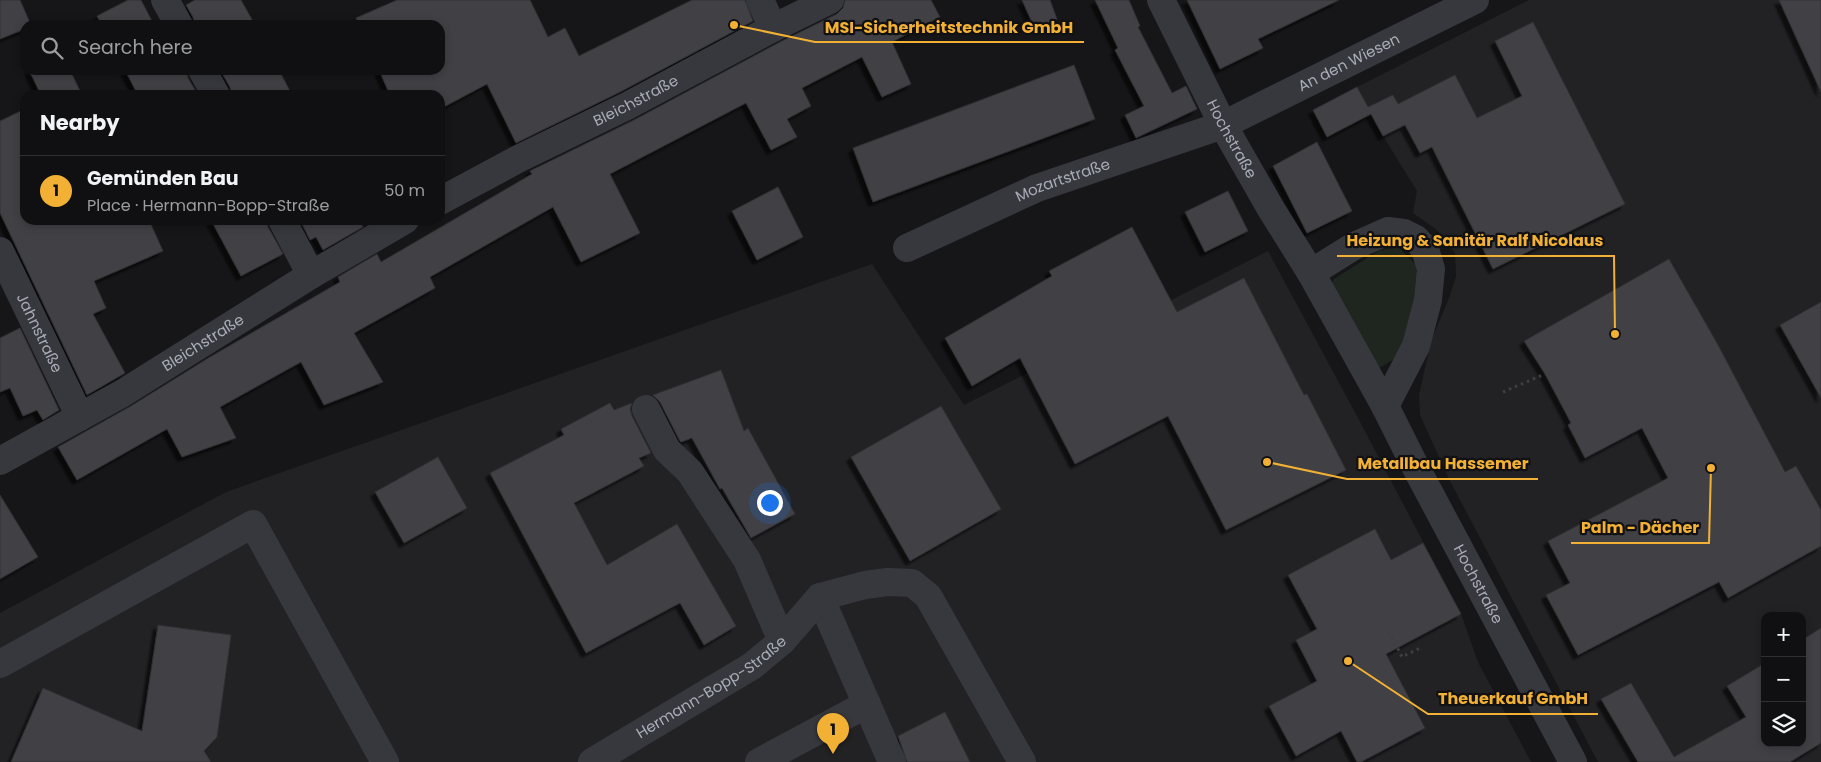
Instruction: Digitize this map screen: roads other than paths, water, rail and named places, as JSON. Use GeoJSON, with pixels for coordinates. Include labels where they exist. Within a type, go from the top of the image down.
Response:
{"type":"FeatureCollection","features":[{"type":"Feature","properties":{"kind":"street"},"geometry":{"type":"LineString","coordinates":[[165,0],[175,20]]}},
{"type":"Feature","properties":{"kind":"street"},"geometry":{"type":"LineString","coordinates":[[760,0],[773,28]]}},
{"type":"Feature","properties":{"kind":"street","name":"Bleichstraße"},"geometry":{"type":"LineString","coordinates":[[445,198],[518,159],[627,106],[773,28],[830,0]]}},
{"type":"Feature","properties":{"kind":"street","name":"Hochstraße"},"geometry":{"type":"LineString","coordinates":[[1161,0],[1223,125],[1385,406],[1414,464],[1574,762]]}},
{"type":"Feature","properties":{"kind":"street","name":"An den Wiesen"},"geometry":{"type":"LineString","coordinates":[[1223,125],[1475,0]]}},
{"type":"Feature","properties":{"kind":"street"},"geometry":{"type":"LineString","coordinates":[[205,75],[213,90]]}},
{"type":"Feature","properties":{"kind":"street","name":"Mozartstraße"},"geometry":{"type":"LineString","coordinates":[[908,248],[1036,188],[1223,125]]}},
{"type":"Feature","properties":{"kind":"street"},"geometry":{"type":"LineString","coordinates":[[285,225],[311,275]]}},
{"type":"Feature","properties":{"kind":"street","name":"Bleichstraße"},"geometry":{"type":"LineString","coordinates":[[0,461],[134,386],[311,275],[396,225]]}},
{"type":"Feature","properties":{"kind":"street"},"geometry":{"type":"LineString","coordinates":[[1310,273],[1354,246],[1388,231],[1404,233],[1416,239],[1425,249],[1431,268],[1428,300],[1416,346],[1385,406]]}},
{"type":"Feature","properties":{"kind":"street","name":"Jahnstraße"},"geometry":{"type":"LineString","coordinates":[[0,251],[80,417]]}},
{"type":"Feature","properties":{"kind":"street"},"geometry":{"type":"LineString","coordinates":[[646,409],[667,450],[690,472],[746,560],[782,641]]}},
{"type":"Feature","properties":{"kind":"street"},"geometry":{"type":"LineString","coordinates":[[0,664],[253,524],[385,762]]}},
{"type":"Feature","properties":{"kind":"street"},"geometry":{"type":"LineString","coordinates":[[892,762],[820,597],[866,585],[888,582],[912,583],[928,596],[1022,762]]}},
{"type":"Feature","properties":{"kind":"street","name":"Hermann-Bopp-Straße"},"geometry":{"type":"LineString","coordinates":[[592,762],[752,666],[782,641],[820,597]]}},
{"type":"Feature","properties":{"kind":"street"},"geometry":{"type":"LineString","coordinates":[[759,762],[867,704]]}},
{"type":"Feature","properties":{"kind":"place","name":"MSI-Sicherheitstechnik GmbH"},"geometry":{"type":"Point","coordinates":[734,25]}},
{"type":"Feature","properties":{"kind":"place","name":"Heizung & Sanitär Ralf Nicolaus"},"geometry":{"type":"Point","coordinates":[1615,334]}},
{"type":"Feature","properties":{"kind":"place","name":"Metallbau Hassemer"},"geometry":{"type":"Point","coordinates":[1267,462]}},
{"type":"Feature","properties":{"kind":"place","name":"Palm - Dächer"},"geometry":{"type":"Point","coordinates":[1711,468]}},
{"type":"Feature","properties":{"kind":"place","name":"Theuerkauf GmbH"},"geometry":{"type":"Point","coordinates":[1348,661]}},
{"type":"Feature","properties":{"kind":"place","name":"Gemünden Bau"},"geometry":{"type":"Point","coordinates":[833,754]}}]}
